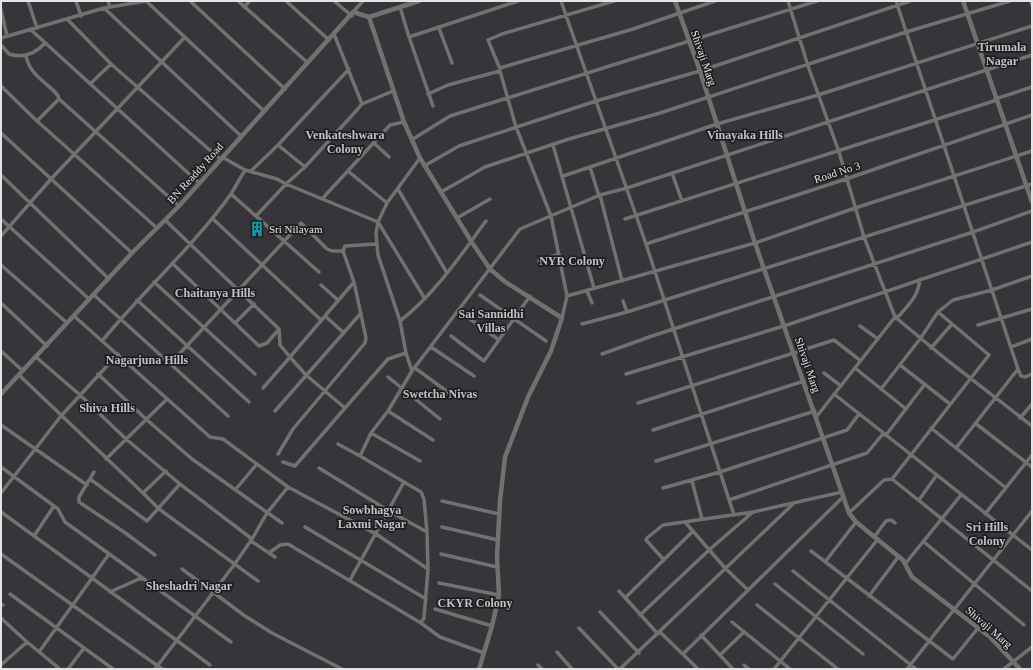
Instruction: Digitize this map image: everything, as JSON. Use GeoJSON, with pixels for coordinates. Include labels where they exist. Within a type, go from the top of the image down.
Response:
{"type":"FeatureCollection","features":[{"type":"Feature","properties":{"kind":"street"},"geometry":{"type":"LineString","coordinates":[[28,1],[37,28]]}},
{"type":"Feature","properties":{"kind":"street"},"geometry":{"type":"LineString","coordinates":[[76,1],[81,16]]}},
{"type":"Feature","properties":{"kind":"street"},"geometry":{"type":"LineString","coordinates":[[108,1],[110,7]]}},
{"type":"Feature","properties":{"kind":"street"},"geometry":{"type":"LineString","coordinates":[[1,38],[68,20],[104,8],[146,1],[264,111]]}},
{"type":"Feature","properties":{"kind":"street"},"geometry":{"type":"LineString","coordinates":[[190,1],[285,89]]}},
{"type":"Feature","properties":{"kind":"street"},"geometry":{"type":"LineString","coordinates":[[238,1],[308,63]]}},
{"type":"Feature","properties":{"kind":"street"},"geometry":{"type":"LineString","coordinates":[[244,7],[250,1]]}},
{"type":"Feature","properties":{"kind":"street"},"geometry":{"type":"LineString","coordinates":[[286,1],[329,40]]}},
{"type":"Feature","properties":{"kind":"street"},"geometry":{"type":"LineString","coordinates":[[334,1],[352,14],[369,17],[419,1]]}},
{"type":"Feature","properties":{"kind":"street"},"geometry":{"type":"LineString","coordinates":[[352,14],[363,1]]}},
{"type":"Feature","properties":{"kind":"street"},"geometry":{"type":"LineString","coordinates":[[409,38],[518,1]]}},
{"type":"Feature","properties":{"kind":"street"},"geometry":{"type":"LineString","coordinates":[[561,1],[578,45],[615,158],[646,244],[734,515]]}},
{"type":"Feature","properties":{"kind":"street"},"geometry":{"type":"LineString","coordinates":[[479,669],[492,626],[499,595],[497,567],[499,514],[505,457],[528,397],[552,351],[567,296],[560,254],[551,216],[528,154],[516,127],[509,97],[488,40],[502,34],[614,1]]}},
{"type":"Feature","properties":{"kind":"street","name":"Shivaji Marg"},"geometry":{"type":"LineString","coordinates":[[675,1],[700,71],[755,243],[816,414],[849,513],[856,522],[899,556],[906,564],[912,577],[978,628],[1020,669]]}},
{"type":"Feature","properties":{"kind":"street"},"geometry":{"type":"LineString","coordinates":[[428,94],[448,85],[633,29],[679,12],[715,1]]}},
{"type":"Feature","properties":{"kind":"street"},"geometry":{"type":"LineString","coordinates":[[788,1],[808,66],[839,152],[854,208],[884,291],[896,317],[920,339],[1032,426]]}},
{"type":"Feature","properties":{"kind":"street"},"geometry":{"type":"LineString","coordinates":[[413,139],[450,116],[818,1]]}},
{"type":"Feature","properties":{"kind":"street"},"geometry":{"type":"LineString","coordinates":[[896,1],[1018,369],[1021,376],[1024,377],[1032,374]]}},
{"type":"Feature","properties":{"kind":"street"},"geometry":{"type":"LineString","coordinates":[[424,166],[459,146],[596,101],[700,71],[910,1]]}},
{"type":"Feature","properties":{"kind":"street"},"geometry":{"type":"LineString","coordinates":[[963,1],[1032,202]]}},
{"type":"Feature","properties":{"kind":"street"},"geometry":{"type":"LineString","coordinates":[[441,192],[485,167],[808,66],[906,32],[1010,1]]}},
{"type":"Feature","properties":{"kind":"street"},"geometry":{"type":"LineString","coordinates":[[1031,1],[1032,5]]}},
{"type":"Feature","properties":{"kind":"street"},"geometry":{"type":"LineString","coordinates":[[400,7],[409,38],[433,106]]}},
{"type":"Feature","properties":{"kind":"street"},"geometry":{"type":"LineString","coordinates":[[104,8],[241,136]]}},
{"type":"Feature","properties":{"kind":"street"},"geometry":{"type":"LineString","coordinates":[[1,11],[7,36]]}},
{"type":"Feature","properties":{"kind":"street","name":"BN Readdy Road"},"geometry":{"type":"LineString","coordinates":[[2,392],[178,206],[198,182],[285,89],[352,14]]}},
{"type":"Feature","properties":{"kind":"street"},"geometry":{"type":"LineString","coordinates":[[369,17],[404,122],[413,139],[420,158],[471,241],[490,269],[504,281],[530,296],[562,318]]}},
{"type":"Feature","properties":{"kind":"street"},"geometry":{"type":"LineString","coordinates":[[68,20],[111,64],[221,158],[245,170],[277,179],[378,222],[425,299]]}},
{"type":"Feature","properties":{"kind":"street"},"geometry":{"type":"LineString","coordinates":[[563,176],[717,124],[818,95],[1032,26]]}},
{"type":"Feature","properties":{"kind":"street"},"geometry":{"type":"LineString","coordinates":[[438,28],[452,63]]}},
{"type":"Feature","properties":{"kind":"street"},"geometry":{"type":"LineString","coordinates":[[30,29],[198,182]]}},
{"type":"Feature","properties":{"kind":"street"},"geometry":{"type":"LineString","coordinates":[[334,34],[362,104]]}},
{"type":"Feature","properties":{"kind":"street"},"geometry":{"type":"LineString","coordinates":[[1,236],[74,154],[185,37]]}},
{"type":"Feature","properties":{"kind":"street"},"geometry":{"type":"LineString","coordinates":[[1,45],[9,54],[26,56],[34,54],[45,43]]}},
{"type":"Feature","properties":{"kind":"street"},"geometry":{"type":"LineString","coordinates":[[360,456],[371,433],[388,412],[414,369],[520,229],[599,195],[627,188],[1032,55]]}},
{"type":"Feature","properties":{"kind":"street"},"geometry":{"type":"LineString","coordinates":[[26,56],[32,70],[41,81],[57,91],[59,99],[178,206]]}},
{"type":"Feature","properties":{"kind":"street"},"geometry":{"type":"LineString","coordinates":[[90,84],[111,64]]}},
{"type":"Feature","properties":{"kind":"street"},"geometry":{"type":"LineString","coordinates":[[251,171],[278,145],[349,69]]}},
{"type":"Feature","properties":{"kind":"street"},"geometry":{"type":"LineString","coordinates":[[1,86],[37,121],[157,228]]}},
{"type":"Feature","properties":{"kind":"street"},"geometry":{"type":"LineString","coordinates":[[625,219],[839,152],[1032,87]]}},
{"type":"Feature","properties":{"kind":"street"},"geometry":{"type":"LineString","coordinates":[[256,216],[286,184],[305,167],[362,104],[393,91]]}},
{"type":"Feature","properties":{"kind":"street"},"geometry":{"type":"LineString","coordinates":[[37,121],[59,99]]}},
{"type":"Feature","properties":{"kind":"street","name":"Road No 3"},"geometry":{"type":"LineString","coordinates":[[646,244],[846,179],[1005,123],[1032,115]]}},
{"type":"Feature","properties":{"kind":"street"},"geometry":{"type":"LineString","coordinates":[[322,199],[390,125],[404,122]]}},
{"type":"Feature","properties":{"kind":"street"},"geometry":{"type":"LineString","coordinates":[[1,133],[132,253]]}},
{"type":"Feature","properties":{"kind":"street"},"geometry":{"type":"LineString","coordinates":[[374,143],[389,157]]}},
{"type":"Feature","properties":{"kind":"street"},"geometry":{"type":"LineString","coordinates":[[278,145],[305,167]]}},
{"type":"Feature","properties":{"kind":"street"},"geometry":{"type":"LineString","coordinates":[[553,145],[594,288]]}},
{"type":"Feature","properties":{"kind":"street"},"geometry":{"type":"LineString","coordinates":[[567,296],[755,243],[854,208],[1032,151]]}},
{"type":"Feature","properties":{"kind":"street"},"geometry":{"type":"LineString","coordinates":[[420,158],[398,190],[386,203],[378,222],[376,244],[378,255],[400,321],[406,353],[414,369],[456,398]]}},
{"type":"Feature","properties":{"kind":"street"},"geometry":{"type":"LineString","coordinates":[[590,167],[622,281]]}},
{"type":"Feature","properties":{"kind":"street"},"geometry":{"type":"LineString","coordinates":[[102,341],[120,318],[213,219],[231,194],[245,170]]}},
{"type":"Feature","properties":{"kind":"street"},"geometry":{"type":"LineString","coordinates":[[348,171],[386,203]]}},
{"type":"Feature","properties":{"kind":"street"},"geometry":{"type":"LineString","coordinates":[[672,173],[682,200]]}},
{"type":"Feature","properties":{"kind":"street"},"geometry":{"type":"LineString","coordinates":[[1,175],[109,279]]}},
{"type":"Feature","properties":{"kind":"street"},"geometry":{"type":"LineString","coordinates":[[582,324],[627,312],[1032,184]]}},
{"type":"Feature","properties":{"kind":"street"},"geometry":{"type":"LineString","coordinates":[[398,190],[447,273]]}},
{"type":"Feature","properties":{"kind":"street"},"geometry":{"type":"LineString","coordinates":[[231,194],[319,272]]}},
{"type":"Feature","properties":{"kind":"street"},"geometry":{"type":"LineString","coordinates":[[457,218],[490,199]]}},
{"type":"Feature","properties":{"kind":"street"},"geometry":{"type":"LineString","coordinates":[[602,354],[973,232],[1032,211]]}},
{"type":"Feature","properties":{"kind":"street"},"geometry":{"type":"LineString","coordinates":[[1,219],[89,299]]}},
{"type":"Feature","properties":{"kind":"street"},"geometry":{"type":"LineString","coordinates":[[213,219],[321,320]]}},
{"type":"Feature","properties":{"kind":"street"},"geometry":{"type":"LineString","coordinates":[[165,220],[279,328],[280,345],[306,375],[345,408]]}},
{"type":"Feature","properties":{"kind":"street"},"geometry":{"type":"LineString","coordinates":[[400,321],[417,308],[425,299],[447,273],[486,221]]}},
{"type":"Feature","properties":{"kind":"street"},"geometry":{"type":"LineString","coordinates":[[170,364],[237,289],[283,240],[302,223],[327,249],[332,251],[343,251]]}},
{"type":"Feature","properties":{"kind":"street"},"geometry":{"type":"LineString","coordinates":[[626,374],[683,358],[784,326],[1032,242]]}},
{"type":"Feature","properties":{"kind":"street"},"geometry":{"type":"LineString","coordinates":[[343,251],[346,246],[376,244]]}},
{"type":"Feature","properties":{"kind":"street"},"geometry":{"type":"LineString","coordinates":[[278,454],[293,429],[326,392],[365,342],[366,333],[354,282],[343,251]]}},
{"type":"Feature","properties":{"kind":"street"},"geometry":{"type":"LineString","coordinates":[[539,260],[560,254]]}},
{"type":"Feature","properties":{"kind":"street"},"geometry":{"type":"LineString","coordinates":[[172,262],[255,344],[261,346],[273,337],[279,328]]}},
{"type":"Feature","properties":{"kind":"street"},"geometry":{"type":"LineString","coordinates":[[1,265],[67,323]]}},
{"type":"Feature","properties":{"kind":"street"},"geometry":{"type":"LineString","coordinates":[[881,388],[920,339],[938,312],[953,300],[992,290],[1032,276]]}},
{"type":"Feature","properties":{"kind":"street"},"geometry":{"type":"LineString","coordinates":[[656,461],[711,443],[816,414],[841,386],[896,317],[900,316],[916,296],[919,291],[920,279]]}},
{"type":"Feature","properties":{"kind":"street"},"geometry":{"type":"LineString","coordinates":[[154,282],[255,374]]}},
{"type":"Feature","properties":{"kind":"street"},"geometry":{"type":"LineString","coordinates":[[263,388],[354,282]]}},
{"type":"Feature","properties":{"kind":"street"},"geometry":{"type":"LineString","coordinates":[[321,285],[338,300]]}},
{"type":"Feature","properties":{"kind":"street"},"geometry":{"type":"LineString","coordinates":[[587,291],[592,303]]}},
{"type":"Feature","properties":{"kind":"street"},"geometry":{"type":"LineString","coordinates":[[94,295],[228,416]]}},
{"type":"Feature","properties":{"kind":"street"},"geometry":{"type":"LineString","coordinates":[[480,295],[546,341]]}},
{"type":"Feature","properties":{"kind":"street"},"geometry":{"type":"LineString","coordinates":[[451,336],[484,361],[530,296]]}},
{"type":"Feature","properties":{"kind":"street"},"geometry":{"type":"LineString","coordinates":[[137,300],[249,402]]}},
{"type":"Feature","properties":{"kind":"street"},"geometry":{"type":"LineString","coordinates":[[623,301],[627,312]]}},
{"type":"Feature","properties":{"kind":"street"},"geometry":{"type":"LineString","coordinates":[[1,303],[47,346]]}},
{"type":"Feature","properties":{"kind":"street"},"geometry":{"type":"LineString","coordinates":[[235,323],[254,304]]}},
{"type":"Feature","properties":{"kind":"street"},"geometry":{"type":"LineString","coordinates":[[978,325],[1032,309]]}},
{"type":"Feature","properties":{"kind":"street"},"geometry":{"type":"LineString","coordinates":[[892,479],[989,355],[938,312]]}},
{"type":"Feature","properties":{"kind":"street"},"geometry":{"type":"LineString","coordinates":[[275,411],[361,313]]}},
{"type":"Feature","properties":{"kind":"street"},"geometry":{"type":"LineString","coordinates":[[74,316],[210,437],[223,439],[256,465],[288,487],[376,534],[428,569]]}},
{"type":"Feature","properties":{"kind":"street"},"geometry":{"type":"LineString","coordinates":[[325,316],[344,333]]}},
{"type":"Feature","properties":{"kind":"street"},"geometry":{"type":"LineString","coordinates":[[466,316],[499,340]]}},
{"type":"Feature","properties":{"kind":"street"},"geometry":{"type":"LineString","coordinates":[[932,348],[952,324]]}},
{"type":"Feature","properties":{"kind":"street"},"geometry":{"type":"LineString","coordinates":[[860,326],[878,339]]}},
{"type":"Feature","properties":{"kind":"street"},"geometry":{"type":"LineString","coordinates":[[1011,348],[1032,339]]}},
{"type":"Feature","properties":{"kind":"street"},"geometry":{"type":"LineString","coordinates":[[638,403],[834,340],[861,361]]}},
{"type":"Feature","properties":{"kind":"street"},"geometry":{"type":"LineString","coordinates":[[431,347],[474,376]]}},
{"type":"Feature","properties":{"kind":"street"},"geometry":{"type":"LineString","coordinates":[[1,351],[23,371]]}},
{"type":"Feature","properties":{"kind":"street"},"geometry":{"type":"LineString","coordinates":[[283,462],[296,466],[388,359],[406,353]]}},
{"type":"Feature","properties":{"kind":"street"},"geometry":{"type":"LineString","coordinates":[[1,493],[61,416],[118,354]]}},
{"type":"Feature","properties":{"kind":"street"},"geometry":{"type":"LineString","coordinates":[[36,357],[80,395],[126,439],[180,484],[276,557]]}},
{"type":"Feature","properties":{"kind":"street"},"geometry":{"type":"LineString","coordinates":[[900,365],[950,404]]}},
{"type":"Feature","properties":{"kind":"street"},"geometry":{"type":"LineString","coordinates":[[855,368],[906,409]]}},
{"type":"Feature","properties":{"kind":"street"},"geometry":{"type":"LineString","coordinates":[[956,448],[1018,369]]}},
{"type":"Feature","properties":{"kind":"street"},"geometry":{"type":"LineString","coordinates":[[824,373],[841,386]]}},
{"type":"Feature","properties":{"kind":"street"},"geometry":{"type":"LineString","coordinates":[[98,374],[146,420],[192,459],[282,523]]}},
{"type":"Feature","properties":{"kind":"street"},"geometry":{"type":"LineString","coordinates":[[19,375],[159,509],[258,581]]}},
{"type":"Feature","properties":{"kind":"street"},"geometry":{"type":"LineString","coordinates":[[388,378],[440,419]]}},
{"type":"Feature","properties":{"kind":"street"},"geometry":{"type":"LineString","coordinates":[[653,430],[701,416],[804,381]]}},
{"type":"Feature","properties":{"kind":"street"},"geometry":{"type":"LineString","coordinates":[[729,500],[867,453],[882,435],[886,435],[925,384]]}},
{"type":"Feature","properties":{"kind":"street"},"geometry":{"type":"LineString","coordinates":[[834,394],[960,495],[1032,550]]}},
{"type":"Feature","properties":{"kind":"street"},"geometry":{"type":"LineString","coordinates":[[106,459],[167,399]]}},
{"type":"Feature","properties":{"kind":"street"},"geometry":{"type":"LineString","coordinates":[[1020,418],[1032,404]]}},
{"type":"Feature","properties":{"kind":"street"},"geometry":{"type":"LineString","coordinates":[[388,412],[433,440]]}},
{"type":"Feature","properties":{"kind":"street"},"geometry":{"type":"LineString","coordinates":[[663,488],[692,481],[847,430],[859,414]]}},
{"type":"Feature","properties":{"kind":"street"},"geometry":{"type":"LineString","coordinates":[[975,423],[1032,467]]}},
{"type":"Feature","properties":{"kind":"street"},"geometry":{"type":"LineString","coordinates":[[1,425],[87,485]]}},
{"type":"Feature","properties":{"kind":"street"},"geometry":{"type":"LineString","coordinates":[[931,428],[1006,488]]}},
{"type":"Feature","properties":{"kind":"street"},"geometry":{"type":"LineString","coordinates":[[371,433],[420,461]]}},
{"type":"Feature","properties":{"kind":"street"},"geometry":{"type":"LineString","coordinates":[[338,444],[423,494],[427,532],[428,569],[424,618],[421,623]]}},
{"type":"Feature","properties":{"kind":"street"},"geometry":{"type":"LineString","coordinates":[[985,514],[1032,455]]}},
{"type":"Feature","properties":{"kind":"street"},"geometry":{"type":"LineString","coordinates":[[236,489],[256,465]]}},
{"type":"Feature","properties":{"kind":"street"},"geometry":{"type":"LineString","coordinates":[[1,467],[58,509],[65,522],[231,642]]}},
{"type":"Feature","properties":{"kind":"street"},"geometry":{"type":"LineString","coordinates":[[319,468],[389,511],[427,532]]}},
{"type":"Feature","properties":{"kind":"street"},"geometry":{"type":"LineString","coordinates":[[143,493],[166,471]]}},
{"type":"Feature","properties":{"kind":"street"},"geometry":{"type":"LineString","coordinates":[[94,472],[79,497],[79,502],[155,555]]}},
{"type":"Feature","properties":{"kind":"street"},"geometry":{"type":"LineString","coordinates":[[919,500],[936,476]]}},
{"type":"Feature","properties":{"kind":"street"},"geometry":{"type":"LineString","coordinates":[[90,479],[147,521],[180,484]]}},
{"type":"Feature","properties":{"kind":"street"},"geometry":{"type":"LineString","coordinates":[[849,513],[884,480],[892,479],[1032,591]]}},
{"type":"Feature","properties":{"kind":"street"},"geometry":{"type":"LineString","coordinates":[[692,481],[702,519]]}},
{"type":"Feature","properties":{"kind":"street"},"geometry":{"type":"LineString","coordinates":[[350,580],[404,482]]}},
{"type":"Feature","properties":{"kind":"street"},"geometry":{"type":"LineString","coordinates":[[156,667],[234,565],[252,540],[267,513],[288,487]]}},
{"type":"Feature","properties":{"kind":"street"},"geometry":{"type":"LineString","coordinates":[[664,560],[647,543],[647,538],[663,525],[753,512],[843,495]]}},
{"type":"Feature","properties":{"kind":"street"},"geometry":{"type":"LineString","coordinates":[[683,654],[843,495]]}},
{"type":"Feature","properties":{"kind":"street"},"geometry":{"type":"LineString","coordinates":[[906,564],[960,495]]}},
{"type":"Feature","properties":{"kind":"street"},"geometry":{"type":"LineString","coordinates":[[442,501],[499,514]]}},
{"type":"Feature","properties":{"kind":"street"},"geometry":{"type":"LineString","coordinates":[[579,628],[619,669],[639,653],[725,568],[793,504]]}},
{"type":"Feature","properties":{"kind":"street"},"geometry":{"type":"LineString","coordinates":[[34,536],[54,506]]}},
{"type":"Feature","properties":{"kind":"street"},"geometry":{"type":"LineString","coordinates":[[907,669],[1032,511]]}},
{"type":"Feature","properties":{"kind":"street"},"geometry":{"type":"LineString","coordinates":[[1,512],[210,665]]}},
{"type":"Feature","properties":{"kind":"street"},"geometry":{"type":"LineString","coordinates":[[640,615],[709,550],[753,512]]}},
{"type":"Feature","properties":{"kind":"street"},"geometry":{"type":"LineString","coordinates":[[774,669],[846,578],[886,522],[891,520],[895,523]]}},
{"type":"Feature","properties":{"kind":"street"},"geometry":{"type":"LineString","coordinates":[[685,522],[725,568],[748,590]]}},
{"type":"Feature","properties":{"kind":"street"},"geometry":{"type":"LineString","coordinates":[[825,562],[856,522]]}},
{"type":"Feature","properties":{"kind":"street"},"geometry":{"type":"LineString","coordinates":[[305,527],[426,599]]}},
{"type":"Feature","properties":{"kind":"street"},"geometry":{"type":"LineString","coordinates":[[442,527],[498,540]]}},
{"type":"Feature","properties":{"kind":"street"},"geometry":{"type":"LineString","coordinates":[[625,598],[693,531]]}},
{"type":"Feature","properties":{"kind":"street"},"geometry":{"type":"LineString","coordinates":[[924,542],[1024,625]]}},
{"type":"Feature","properties":{"kind":"street"},"geometry":{"type":"LineString","coordinates":[[269,553],[280,545],[288,544],[421,623],[440,637],[484,653]]}},
{"type":"Feature","properties":{"kind":"street"},"geometry":{"type":"LineString","coordinates":[[811,551],[952,659],[978,628]]}},
{"type":"Feature","properties":{"kind":"street"},"geometry":{"type":"LineString","coordinates":[[1,554],[73,604],[156,667],[162,669]]}},
{"type":"Feature","properties":{"kind":"street"},"geometry":{"type":"LineString","coordinates":[[39,652],[109,554]]}},
{"type":"Feature","properties":{"kind":"street"},"geometry":{"type":"LineString","coordinates":[[441,554],[497,567]]}},
{"type":"Feature","properties":{"kind":"street"},"geometry":{"type":"LineString","coordinates":[[869,596],[899,556]]}},
{"type":"Feature","properties":{"kind":"street"},"geometry":{"type":"LineString","coordinates":[[182,569],[214,591],[245,616],[272,633],[342,669]]}},
{"type":"Feature","properties":{"kind":"street"},"geometry":{"type":"LineString","coordinates":[[793,571],[916,669]]}},
{"type":"Feature","properties":{"kind":"street"},"geometry":{"type":"LineString","coordinates":[[110,592],[139,579],[144,579]]}},
{"type":"Feature","properties":{"kind":"street"},"geometry":{"type":"LineString","coordinates":[[439,583],[499,595]]}},
{"type":"Feature","properties":{"kind":"street"},"geometry":{"type":"LineString","coordinates":[[775,584],[863,654]]}},
{"type":"Feature","properties":{"kind":"street"},"geometry":{"type":"LineString","coordinates":[[619,591],[640,615],[698,669]]}},
{"type":"Feature","properties":{"kind":"street"},"geometry":{"type":"LineString","coordinates":[[10,594],[113,669]]}},
{"type":"Feature","properties":{"kind":"street"},"geometry":{"type":"LineString","coordinates":[[757,605],[838,669]]}},
{"type":"Feature","properties":{"kind":"street"},"geometry":{"type":"LineString","coordinates":[[435,609],[492,626]]}},
{"type":"Feature","properties":{"kind":"street"},"geometry":{"type":"LineString","coordinates":[[600,612],[639,653]]}},
{"type":"Feature","properties":{"kind":"street"},"geometry":{"type":"LineString","coordinates":[[1,618],[60,669]]}},
{"type":"Feature","properties":{"kind":"street"},"geometry":{"type":"LineString","coordinates":[[732,622],[790,669]]}},
{"type":"Feature","properties":{"kind":"street"},"geometry":{"type":"LineString","coordinates":[[720,655],[744,632]]}},
{"type":"Feature","properties":{"kind":"street"},"geometry":{"type":"LineString","coordinates":[[701,636],[732,668]]}},
{"type":"Feature","properties":{"kind":"street"},"geometry":{"type":"LineString","coordinates":[[1,665],[27,642]]}},
{"type":"Feature","properties":{"kind":"street"},"geometry":{"type":"LineString","coordinates":[[1004,669],[1032,647]]}},
{"type":"Feature","properties":{"kind":"street"},"geometry":{"type":"LineString","coordinates":[[68,669],[84,648]]}},
{"type":"Feature","properties":{"kind":"street"},"geometry":{"type":"LineString","coordinates":[[557,652],[572,669]]}},
{"type":"Feature","properties":{"kind":"street"},"geometry":{"type":"LineString","coordinates":[[538,665],[542,669]]}},
{"type":"Feature","properties":{"kind":"street"},"geometry":{"type":"LineString","coordinates":[[53,669],[56,666]]}},
{"type":"Feature","properties":{"kind":"street"},"geometry":{"type":"LineString","coordinates":[[744,666],[749,669]]}},
{"type":"Feature","properties":{"kind":"place","name":"Sri Nilayam"},"geometry":{"type":"Point","coordinates":[257,229]}},
{"type":"Feature","properties":{"kind":"district","name":"Tirumala Nagar"},"geometry":{"type":"Point","coordinates":[1002,54]}},
{"type":"Feature","properties":{"kind":"district","name":"Vinayaka Hills"},"geometry":{"type":"Point","coordinates":[745,135]}},
{"type":"Feature","properties":{"kind":"district","name":"Venkateshwara Colony"},"geometry":{"type":"Point","coordinates":[345,142]}},
{"type":"Feature","properties":{"kind":"district","name":"NYR Colony"},"geometry":{"type":"Point","coordinates":[572,261]}},
{"type":"Feature","properties":{"kind":"district","name":"Chaitanya Hills"},"geometry":{"type":"Point","coordinates":[215,293]}},
{"type":"Feature","properties":{"kind":"district","name":"Sai Sannidhi Villas"},"geometry":{"type":"Point","coordinates":[491,321]}},
{"type":"Feature","properties":{"kind":"district","name":"Nagarjuna Hills"},"geometry":{"type":"Point","coordinates":[147,360]}},
{"type":"Feature","properties":{"kind":"district","name":"Swetcha Nivas"},"geometry":{"type":"Point","coordinates":[440,394]}},
{"type":"Feature","properties":{"kind":"district","name":"Shiva Hills"},"geometry":{"type":"Point","coordinates":[107,408]}},
{"type":"Feature","properties":{"kind":"district","name":"Sowbhagya Laxmi Nagar"},"geometry":{"type":"Point","coordinates":[372,517]}},
{"type":"Feature","properties":{"kind":"district","name":"Sri Hills Colony"},"geometry":{"type":"Point","coordinates":[987,534]}},
{"type":"Feature","properties":{"kind":"district","name":"Sheshadri Nagar"},"geometry":{"type":"Point","coordinates":[189,586]}},
{"type":"Feature","properties":{"kind":"district","name":"CKYR Colony"},"geometry":{"type":"Point","coordinates":[475,603]}}]}
